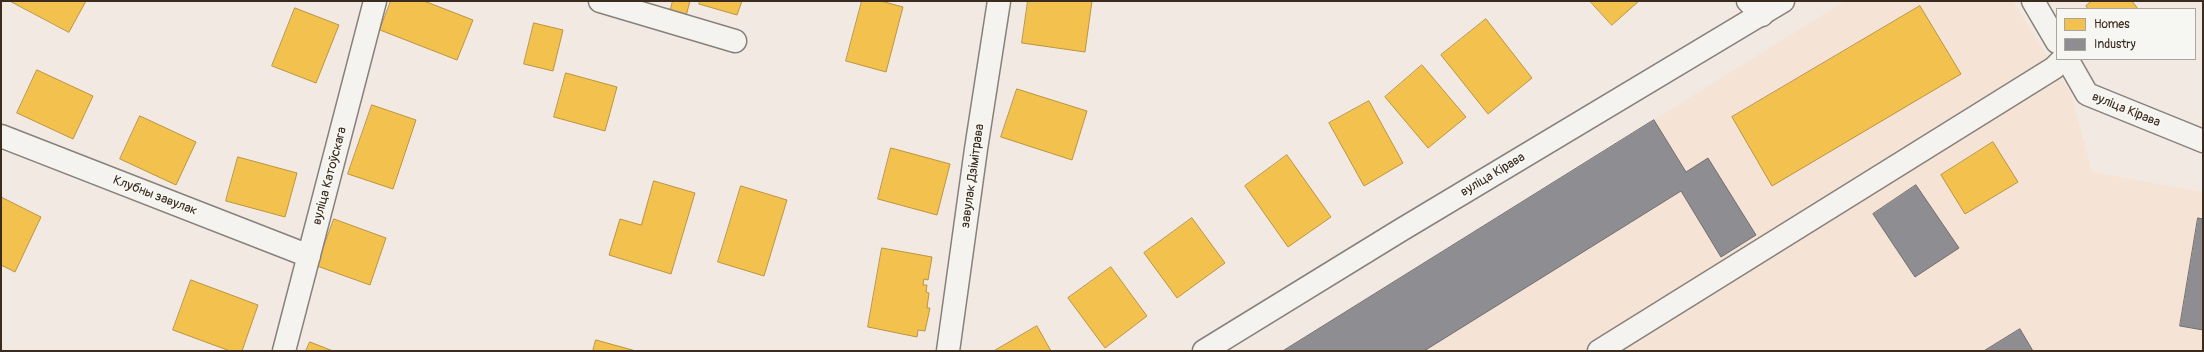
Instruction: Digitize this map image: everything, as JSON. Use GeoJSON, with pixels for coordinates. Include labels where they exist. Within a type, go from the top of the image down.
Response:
{"type":"FeatureCollection","features":[{"type":"Feature","properties":{"kind":"street","name":"вуліца Катоўскага"},"geometry":{"type":"LineString","coordinates":[[284,351],[375,1]]}},
{"type":"Feature","properties":{"kind":"street"},"geometry":{"type":"LineString","coordinates":[[600,1],[735,41]]}},
{"type":"Feature","properties":{"kind":"street","name":"завулак Дзімітрава"},"geometry":{"type":"LineString","coordinates":[[948,351],[999,1]]}},
{"type":"Feature","properties":{"kind":"street","name":"вуліца Кірава"},"geometry":{"type":"LineString","coordinates":[[1204,351],[1401,230],[1755,8],[1784,1]]}},
{"type":"Feature","properties":{"kind":"street"},"geometry":{"type":"LineString","coordinates":[[2033,1],[2056,40]]}},
{"type":"Feature","properties":{"kind":"street"},"geometry":{"type":"LineString","coordinates":[[1600,351],[2054,68],[2062,60]]}},
{"type":"Feature","properties":{"kind":"street","name":"вуліца Кірава"},"geometry":{"type":"LineString","coordinates":[[2068,60],[2087,94],[2203,141]]}},
{"type":"Feature","properties":{"kind":"street","name":"Клубны завулак"},"geometry":{"type":"LineString","coordinates":[[1,136],[309,256]]}},
{"type":"Feature","properties":{"kind":"shaded area"},"geometry":{"type":"Polygon","coordinates":[[[1845,1],[2013,1],[2071,94],[2092,172],[2203,192],[2203,351],[1283,351],[1845,1]]]}},
{"type":"Feature","properties":{"kind":"building: Homes"},"geometry":{"type":"Polygon","coordinates":[[[10,1],[86,1],[69,32],[10,1]]]}},
{"type":"Feature","properties":{"kind":"building: Homes"},"geometry":{"type":"Polygon","coordinates":[[[391,1],[424,1],[473,20],[457,60],[380,30],[391,1]]]}},
{"type":"Feature","properties":{"kind":"building: Homes"},"geometry":{"type":"Polygon","coordinates":[[[673,1],[690,1],[686,16],[670,12],[673,1]]]}},
{"type":"Feature","properties":{"kind":"building: Homes"},"geometry":{"type":"Polygon","coordinates":[[[700,1],[742,1],[737,15],[699,4],[700,1]]]}},
{"type":"Feature","properties":{"kind":"building: Homes"},"geometry":{"type":"Polygon","coordinates":[[[862,1],[881,1],[903,7],[886,72],[846,61],[862,1]]]}},
{"type":"Feature","properties":{"kind":"building: Homes"},"geometry":{"type":"Polygon","coordinates":[[[1028,1],[1092,1],[1085,52],[1022,43],[1028,1]]]}},
{"type":"Feature","properties":{"kind":"building: Homes"},"geometry":{"type":"Polygon","coordinates":[[[1590,1],[1639,1],[1612,25],[1590,1]]]}},
{"type":"Feature","properties":{"kind":"building: Homes"},"geometry":{"type":"Polygon","coordinates":[[[2092,1],[2132,1],[2137,8],[2087,8],[2086,6],[2092,1]]]}},
{"type":"Feature","properties":{"kind":"building: Homes"},"geometry":{"type":"Polygon","coordinates":[[[1920,6],[1961,74],[1772,186],[1732,117],[1920,6]]]}},
{"type":"Feature","properties":{"kind":"building: Homes"},"geometry":{"type":"Polygon","coordinates":[[[295,8],[339,25],[316,83],[272,66],[295,8]]]}},
{"type":"Feature","properties":{"kind":"building: Homes"},"geometry":{"type":"Polygon","coordinates":[[[1486,19],[1532,78],[1488,114],[1441,55],[1486,19]]]}},
{"type":"Feature","properties":{"kind":"building: Homes"},"geometry":{"type":"Polygon","coordinates":[[[534,23],[563,30],[553,71],[524,64],[534,23]]]}},
{"type":"Feature","properties":{"kind":"building: Homes"},"geometry":{"type":"Polygon","coordinates":[[[1422,65],[1466,117],[1428,148],[1385,97],[1422,65]]]}},
{"type":"Feature","properties":{"kind":"building: Homes"},"geometry":{"type":"Polygon","coordinates":[[[37,70],[93,96],[73,139],[17,113],[37,70]]]}},
{"type":"Feature","properties":{"kind":"building: Homes"},"geometry":{"type":"Polygon","coordinates":[[[566,73],[617,87],[605,131],[554,117],[566,73]]]}},
{"type":"Feature","properties":{"kind":"building: Homes"},"geometry":{"type":"Polygon","coordinates":[[[1017,89],[1087,111],[1072,160],[1001,137],[1017,89]]]}},
{"type":"Feature","properties":{"kind":"building: Homes"},"geometry":{"type":"Polygon","coordinates":[[[1369,101],[1403,163],[1364,186],[1329,123],[1369,101]]]}},
{"type":"Feature","properties":{"kind":"building: Homes"},"geometry":{"type":"Polygon","coordinates":[[[372,105],[416,120],[393,189],[348,174],[372,105]]]}},
{"type":"Feature","properties":{"kind":"building: Homes"},"geometry":{"type":"Polygon","coordinates":[[[140,116],[196,142],[176,185],[120,159],[140,116]]]}},
{"type":"Feature","properties":{"kind":"building: Homes"},"geometry":{"type":"Polygon","coordinates":[[[1993,142],[2018,182],[1965,214],[1941,175],[1993,142]]]}},
{"type":"Feature","properties":{"kind":"building: Homes"},"geometry":{"type":"Polygon","coordinates":[[[891,148],[950,164],[937,215],[878,199],[891,148]]]}},
{"type":"Feature","properties":{"kind":"building: Homes"},"geometry":{"type":"Polygon","coordinates":[[[1287,155],[1331,217],[1288,247],[1245,186],[1287,155]]]}},
{"type":"Feature","properties":{"kind":"building: Homes"},"geometry":{"type":"Polygon","coordinates":[[[238,157],[297,173],[285,217],[226,201],[238,157]]]}},
{"type":"Feature","properties":{"kind":"building: Homes"},"geometry":{"type":"Polygon","coordinates":[[[654,181],[695,193],[671,274],[609,255],[620,219],[641,225],[654,181]]]}},
{"type":"Feature","properties":{"kind":"building: Homes"},"geometry":{"type":"Polygon","coordinates":[[[741,186],[787,200],[764,276],[718,262],[741,186]]]}},
{"type":"Feature","properties":{"kind":"building: Homes"},"geometry":{"type":"Polygon","coordinates":[[[1,197],[41,217],[15,272],[1,265],[1,197]]]}},
{"type":"Feature","properties":{"kind":"building: Homes"},"geometry":{"type":"Polygon","coordinates":[[[1192,218],[1225,263],[1177,298],[1144,253],[1192,218]]]}},
{"type":"Feature","properties":{"kind":"building: Homes"},"geometry":{"type":"Polygon","coordinates":[[[334,219],[386,238],[370,285],[317,266],[334,219]]]}},
{"type":"Feature","properties":{"kind":"building: Homes"},"geometry":{"type":"Polygon","coordinates":[[[882,248],[932,257],[928,280],[924,279],[923,285],[927,285],[926,292],[929,293],[927,308],[930,308],[925,331],[918,330],[917,337],[868,327],[882,248]]]}},
{"type":"Feature","properties":{"kind":"building: Homes"},"geometry":{"type":"Polygon","coordinates":[[[1111,267],[1147,316],[1105,348],[1068,298],[1111,267]]]}},
{"type":"Feature","properties":{"kind":"building: Homes"},"geometry":{"type":"Polygon","coordinates":[[[191,280],[258,305],[242,351],[230,351],[173,330],[191,280]]]}},
{"type":"Feature","properties":{"kind":"building: Homes"},"geometry":{"type":"Polygon","coordinates":[[[1037,326],[1051,351],[994,351],[1037,326]]]}},
{"type":"Feature","properties":{"kind":"building: Homes"},"geometry":{"type":"Polygon","coordinates":[[[596,340],[636,351],[593,351],[596,340]]]}},
{"type":"Feature","properties":{"kind":"building: Homes"},"geometry":{"type":"Polygon","coordinates":[[[310,342],[333,351],[306,351],[310,342]]]}},
{"type":"Feature","properties":{"kind":"building: Industry"},"geometry":{"type":"Polygon","coordinates":[[[1654,120],[1686,172],[1708,158],[1756,235],[1721,257],[1681,191],[1424,351],[1283,351],[1654,120]]]}},
{"type":"Feature","properties":{"kind":"building: Industry"},"geometry":{"type":"Polygon","coordinates":[[[1916,185],[1959,248],[1915,277],[1873,214],[1916,185]]]}},
{"type":"Feature","properties":{"kind":"building: Industry"},"geometry":{"type":"Polygon","coordinates":[[[2198,218],[2203,219],[2203,330],[2180,326],[2198,218]]]}},
{"type":"Feature","properties":{"kind":"building: Industry"},"geometry":{"type":"Polygon","coordinates":[[[2020,329],[2033,351],[1984,351],[2020,329]]]}}]}
